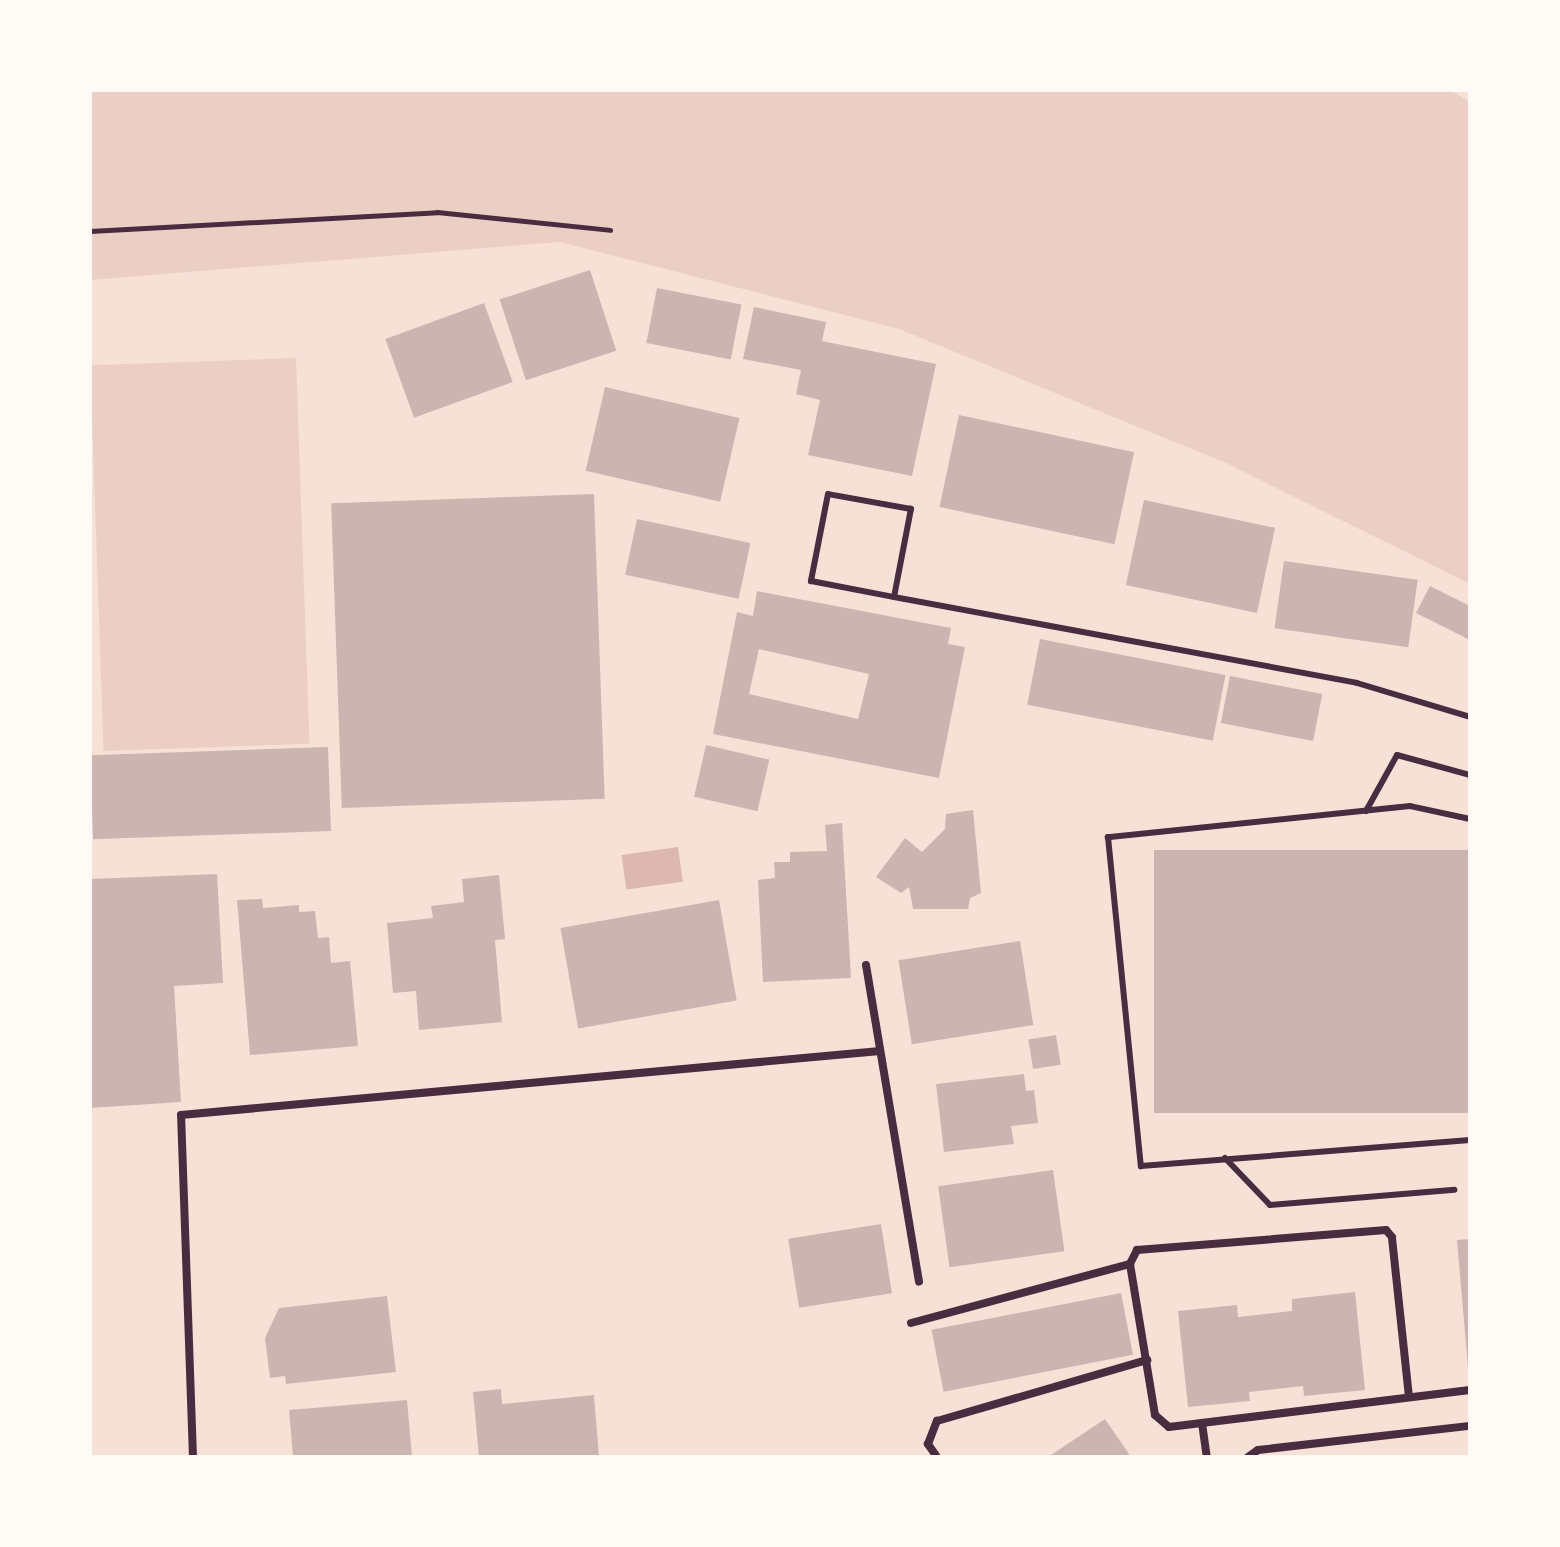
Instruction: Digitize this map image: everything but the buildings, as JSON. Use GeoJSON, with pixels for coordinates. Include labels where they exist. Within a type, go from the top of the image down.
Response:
{"type":"FeatureCollection","features":[{"type":"Feature","properties":{"kind":"street"},"geometry":{"type":"LineString","coordinates":[[866,965],[919,1282]]}},
{"type":"Feature","properties":{"kind":"street"},"geometry":{"type":"LineString","coordinates":[[193,1457],[181,1115],[880,1051]]}},
{"type":"Feature","properties":{"kind":"street"},"geometry":{"type":"LineString","coordinates":[[1409,1397],[1392,1237],[1386,1230],[1137,1250],[1130,1264],[1155,1415],[1161,1424],[1202,1423],[1470,1390]]}},
{"type":"Feature","properties":{"kind":"street"},"geometry":{"type":"LineString","coordinates":[[911,1323],[1130,1264]]}},
{"type":"Feature","properties":{"kind":"street"},"geometry":{"type":"LineString","coordinates":[[937,1457],[928,1444],[937,1421],[1147,1360]]}},
{"type":"Feature","properties":{"kind":"street"},"geometry":{"type":"LineString","coordinates":[[1202,1423],[1207,1457]]}},
{"type":"Feature","properties":{"kind":"street"},"geometry":{"type":"LineString","coordinates":[[1248,1457],[1258,1450],[1470,1426]]}},
{"type":"Feature","properties":{"kind":"lane"},"geometry":{"type":"LineString","coordinates":[[894,597],[911,509],[828,494],[811,581],[894,597],[1357,683],[1470,717]]}},
{"type":"Feature","properties":{"kind":"lane"},"geometry":{"type":"LineString","coordinates":[[1366,811],[1397,755],[1470,775]]}},
{"type":"Feature","properties":{"kind":"lane"},"geometry":{"type":"LineString","coordinates":[[1470,819],[1410,806],[1108,837],[1141,1166],[1470,1140]]}},
{"type":"Feature","properties":{"kind":"lane"},"geometry":{"type":"LineString","coordinates":[[1225,1158],[1270,1205],[1454,1190]]}},
{"type":"Feature","properties":{"kind":"path"},"geometry":{"type":"LineString","coordinates":[[90,231],[437,212],[610,230]]}},
{"type":"Feature","properties":{"kind":"shaded area"},"geometry":{"type":"Polygon","coordinates":[[[90,90],[1450,90],[1470,102],[1470,584],[1226,463],[899,329],[560,242],[90,280],[90,90]]]}},
{"type":"Feature","properties":{"kind":"shaded area"},"geometry":{"type":"Polygon","coordinates":[[[296,358],[309,744],[104,751],[90,365],[296,358]]]}},
{"type":"Feature","properties":{"kind":"shaded area"},"geometry":{"type":"Polygon","coordinates":[[[678,847],[683,882],[626,890],[622,855],[678,847]]]}}]}
